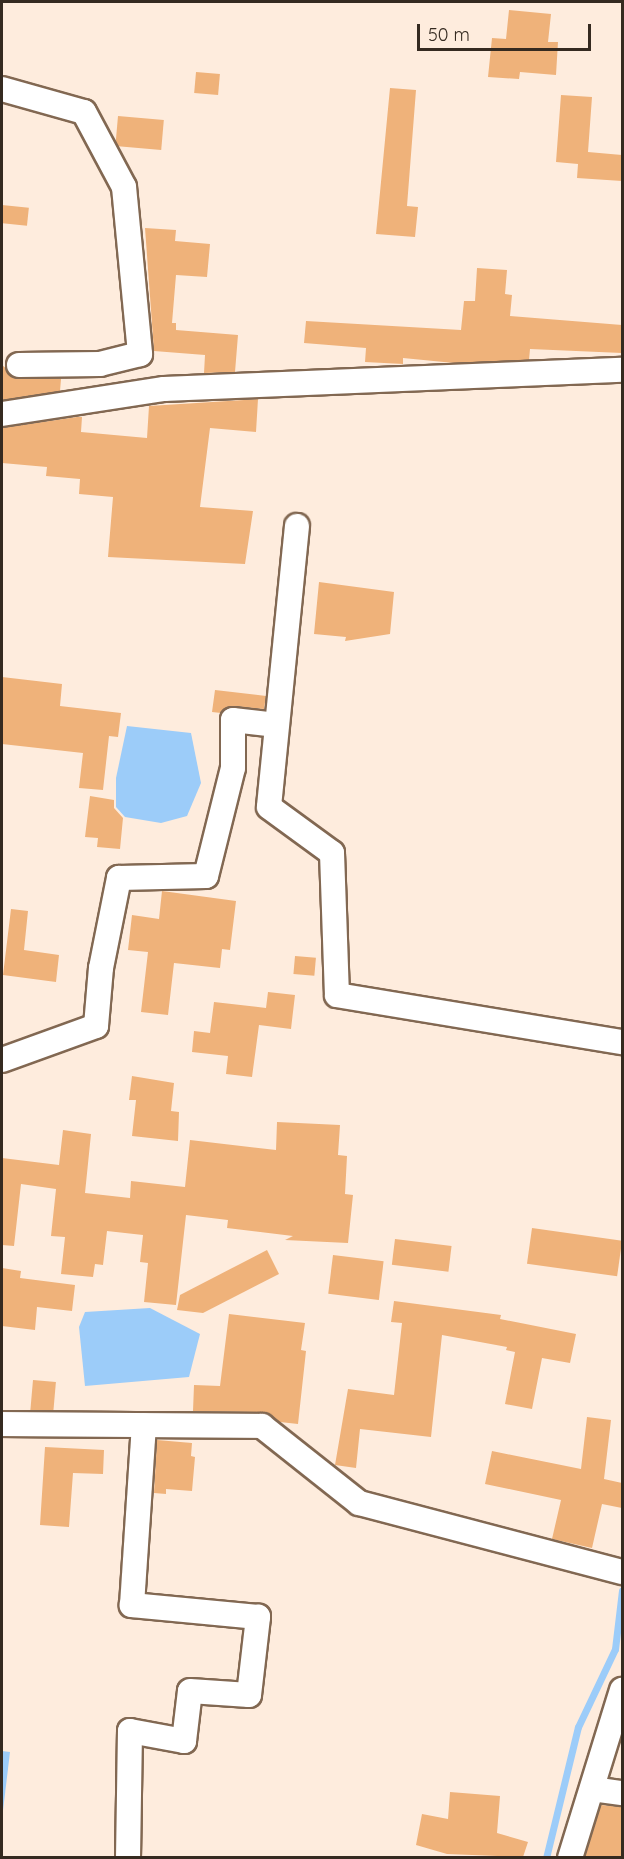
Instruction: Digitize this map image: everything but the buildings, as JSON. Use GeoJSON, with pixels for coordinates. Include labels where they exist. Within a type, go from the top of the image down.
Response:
{"type":"FeatureCollection","features":[{"type":"Feature","properties":{"kind":"street"},"geometry":{"type":"LineString","coordinates":[[2,89],[84,112],[124,187],[140,354],[100,364],[19,365]]}},
{"type":"Feature","properties":{"kind":"street"},"geometry":{"type":"LineString","coordinates":[[2,414],[164,389],[622,370]]}},
{"type":"Feature","properties":{"kind":"street"},"geometry":{"type":"LineString","coordinates":[[297,526],[268,807],[332,853],[337,995],[622,1042]]}},
{"type":"Feature","properties":{"kind":"street"},"geometry":{"type":"LineString","coordinates":[[2,1060],[96,1026],[101,968],[119,878],[206,876],[233,768],[233,720],[277,724]]}},
{"type":"Feature","properties":{"kind":"street"},"geometry":{"type":"LineString","coordinates":[[2,1424],[262,1426],[359,1503],[615,1570]]}},
{"type":"Feature","properties":{"kind":"street"},"geometry":{"type":"LineString","coordinates":[[128,1857],[130,1731],[184,1741],[190,1691],[249,1695],[258,1617],[132,1605],[144,1425]]}},
{"type":"Feature","properties":{"kind":"street"},"geometry":{"type":"LineString","coordinates":[[570,1857],[622,1690]]}},
{"type":"Feature","properties":{"kind":"street"},"geometry":{"type":"LineString","coordinates":[[592,1790],[622,1793]]}},
{"type":"Feature","properties":{"kind":"water"},"geometry":{"type":"Polygon","coordinates":[[[127,726],[191,733],[201,783],[187,816],[161,823],[125,817],[116,807],[116,778],[127,726]]]}},
{"type":"Feature","properties":{"kind":"water"},"geometry":{"type":"Polygon","coordinates":[[[150,1308],[200,1334],[189,1377],[85,1386],[79,1327],[85,1312],[150,1308]]]}},
{"type":"Feature","properties":{"kind":"water"},"geometry":{"type":"Polygon","coordinates":[[[2,1751],[10,1752],[2,1819],[2,1751]]]}},
{"type":"Feature","properties":{"kind":"waterway"},"geometry":{"type":"LineString","coordinates":[[546,1858],[578,1727],[615,1649],[622,1590]]}}]}
